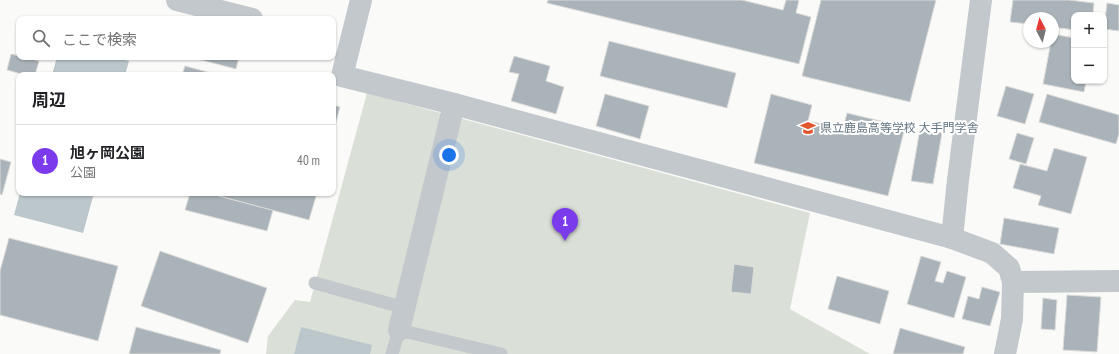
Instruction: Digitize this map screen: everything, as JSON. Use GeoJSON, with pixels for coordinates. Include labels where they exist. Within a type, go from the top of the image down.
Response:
{"type":"FeatureCollection","features":[{"type":"Feature","properties":{"kind":"street"},"geometry":{"type":"LineString","coordinates":[[177,0],[240,16]]}},
{"type":"Feature","properties":{"kind":"street"},"geometry":{"type":"LineString","coordinates":[[361,0],[340,50],[342,76],[454,104],[952,238],[992,253],[1009,268],[1013,282],[1012,319],[1005,354]]}},
{"type":"Feature","properties":{"kind":"street"},"geometry":{"type":"LineString","coordinates":[[952,238],[981,0]]}},
{"type":"Feature","properties":{"kind":"street"},"geometry":{"type":"LineString","coordinates":[[400,330],[454,104]]}},
{"type":"Feature","properties":{"kind":"street"},"geometry":{"type":"LineString","coordinates":[[1013,282],[1119,281]]}},
{"type":"Feature","properties":{"kind":"lane"},"geometry":{"type":"LineString","coordinates":[[315,283],[405,308]]}},
{"type":"Feature","properties":{"kind":"lane"},"geometry":{"type":"LineString","coordinates":[[392,354],[400,330],[501,354]]}},
{"type":"Feature","properties":{"kind":"shaded area"},"geometry":{"type":"Polygon","coordinates":[[[56,60],[129,61],[126,72],[53,72],[56,60]]]}},
{"type":"Feature","properties":{"kind":"shaded area"},"geometry":{"type":"Polygon","coordinates":[[[367,93],[810,213],[790,309],[870,354],[325,354],[301,328],[294,354],[266,354],[268,336],[295,300],[310,302],[367,93]]]}},
{"type":"Feature","properties":{"kind":"shaded area"},"geometry":{"type":"Polygon","coordinates":[[[19,196],[93,196],[83,233],[14,215],[19,196]]]}},
{"type":"Feature","properties":{"kind":"shaded area"},"geometry":{"type":"Polygon","coordinates":[[[301,327],[372,345],[370,354],[294,354],[301,327]]]}},
{"type":"Feature","properties":{"kind":"building"},"geometry":{"type":"Polygon","coordinates":[[[548,0],[742,0],[783,10],[786,0],[799,0],[796,13],[811,17],[799,64],[547,3],[548,0]]]}},
{"type":"Feature","properties":{"kind":"building"},"geometry":{"type":"Polygon","coordinates":[[[821,0],[936,0],[910,102],[802,76],[821,0]]]}},
{"type":"Feature","properties":{"kind":"building"},"geometry":{"type":"Polygon","coordinates":[[[1013,0],[1069,0],[1094,3],[1093,12],[1071,12],[1071,30],[1059,28],[1059,12],[1023,12],[1023,23],[1010,22],[1013,0]]]}},
{"type":"Feature","properties":{"kind":"building"},"geometry":{"type":"Polygon","coordinates":[[[1107,3],[1119,5],[1119,31],[1107,29],[1107,3]]]}},
{"type":"Feature","properties":{"kind":"building"},"geometry":{"type":"Polygon","coordinates":[[[1059,35],[1071,37],[1071,84],[1085,84],[1084,92],[1043,84],[1050,48],[1059,48],[1059,35]]]}},
{"type":"Feature","properties":{"kind":"building"},"geometry":{"type":"Polygon","coordinates":[[[609,41],[736,73],[727,108],[600,76],[609,41]]]}},
{"type":"Feature","properties":{"kind":"building"},"geometry":{"type":"Polygon","coordinates":[[[11,54],[16,55],[16,60],[39,61],[36,72],[16,72],[7,70],[11,54]]]}},
{"type":"Feature","properties":{"kind":"building"},"geometry":{"type":"Polygon","coordinates":[[[514,56],[550,66],[546,81],[564,87],[556,114],[511,101],[519,74],[509,72],[514,56]]]}},
{"type":"Feature","properties":{"kind":"building"},"geometry":{"type":"Polygon","coordinates":[[[202,60],[238,60],[236,69],[202,60]]]}},
{"type":"Feature","properties":{"kind":"building"},"geometry":{"type":"Polygon","coordinates":[[[185,66],[208,72],[183,72],[185,66]]]}},
{"type":"Feature","properties":{"kind":"building"},"geometry":{"type":"Polygon","coordinates":[[[1006,86],[1034,94],[1025,124],[997,116],[1006,86]]]}},
{"type":"Feature","properties":{"kind":"building"},"geometry":{"type":"Polygon","coordinates":[[[605,94],[649,106],[640,139],[596,126],[605,94]]]}},
{"type":"Feature","properties":{"kind":"building"},"geometry":{"type":"Polygon","coordinates":[[[771,94],[812,105],[808,121],[843,129],[847,113],[905,127],[888,196],[754,163],[771,94]]]}},
{"type":"Feature","properties":{"kind":"building"},"geometry":{"type":"Polygon","coordinates":[[[1047,94],[1119,115],[1119,134],[1116,144],[1039,122],[1047,94]]]}},
{"type":"Feature","properties":{"kind":"building"},"geometry":{"type":"Polygon","coordinates":[[[336,106],[340,107],[336,122],[336,106]]]}},
{"type":"Feature","properties":{"kind":"building"},"geometry":{"type":"Polygon","coordinates":[[[920,129],[942,133],[933,184],[911,181],[920,129]]]}},
{"type":"Feature","properties":{"kind":"building"},"geometry":{"type":"Polygon","coordinates":[[[1017,133],[1034,138],[1026,164],[1009,159],[1017,133]]]}},
{"type":"Feature","properties":{"kind":"building"},"geometry":{"type":"Polygon","coordinates":[[[1054,148],[1087,157],[1071,214],[1038,205],[1041,196],[1013,188],[1020,164],[1047,171],[1054,148]]]}},
{"type":"Feature","properties":{"kind":"building"},"geometry":{"type":"Polygon","coordinates":[[[0,159],[11,162],[2,195],[0,194],[0,159]]]}},
{"type":"Feature","properties":{"kind":"building"},"geometry":{"type":"Polygon","coordinates":[[[189,196],[219,196],[273,210],[267,231],[185,210],[189,196]]]}},
{"type":"Feature","properties":{"kind":"building"},"geometry":{"type":"Polygon","coordinates":[[[219,196],[316,196],[309,220],[219,196]]]}},
{"type":"Feature","properties":{"kind":"building"},"geometry":{"type":"Polygon","coordinates":[[[1004,218],[1059,228],[1054,254],[1000,244],[1004,218]]]}},
{"type":"Feature","properties":{"kind":"building"},"geometry":{"type":"Polygon","coordinates":[[[9,238],[118,266],[98,341],[0,315],[0,271],[9,238]]]}},
{"type":"Feature","properties":{"kind":"building"},"geometry":{"type":"Polygon","coordinates":[[[160,251],[267,288],[248,343],[141,306],[160,251]]]}},
{"type":"Feature","properties":{"kind":"building"},"geometry":{"type":"Polygon","coordinates":[[[921,256],[941,262],[935,281],[943,283],[947,271],[966,277],[954,318],[907,304],[921,256]]]}},
{"type":"Feature","properties":{"kind":"building"},"geometry":{"type":"Polygon","coordinates":[[[734,264],[754,267],[751,294],[731,292],[734,264]]]}},
{"type":"Feature","properties":{"kind":"building"},"geometry":{"type":"Polygon","coordinates":[[[837,276],[889,291],[880,324],[828,309],[837,276]]]}},
{"type":"Feature","properties":{"kind":"building"},"geometry":{"type":"Polygon","coordinates":[[[982,287],[1000,292],[990,326],[962,319],[968,296],[979,299],[982,287]]]}},
{"type":"Feature","properties":{"kind":"building"},"geometry":{"type":"Polygon","coordinates":[[[1067,295],[1101,297],[1097,352],[1063,350],[1067,295]]]}},
{"type":"Feature","properties":{"kind":"building"},"geometry":{"type":"Polygon","coordinates":[[[1043,298],[1057,300],[1055,330],[1041,329],[1043,298]]]}},
{"type":"Feature","properties":{"kind":"building"},"geometry":{"type":"Polygon","coordinates":[[[136,327],[221,350],[220,354],[129,354],[136,327]]]}},
{"type":"Feature","properties":{"kind":"building"},"geometry":{"type":"Polygon","coordinates":[[[900,328],[965,347],[963,354],[893,354],[900,328]]]}},
{"type":"Feature","properties":{"kind":"place","name":"県立鹿島高等学校 大手門学舎"},"geometry":{"type":"Point","coordinates":[808,128]}},
{"type":"Feature","properties":{"kind":"place","name":"旭ヶ岡公園"},"geometry":{"type":"Point","coordinates":[565,241]}}]}
